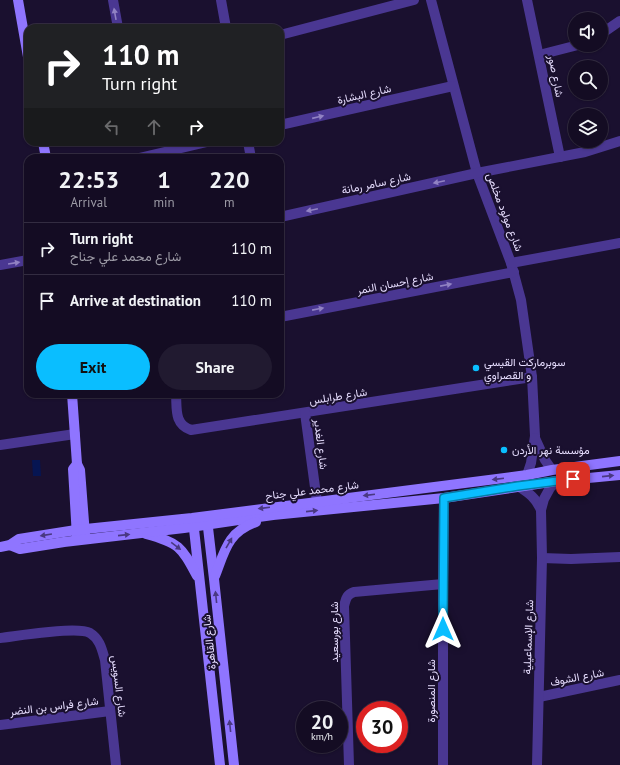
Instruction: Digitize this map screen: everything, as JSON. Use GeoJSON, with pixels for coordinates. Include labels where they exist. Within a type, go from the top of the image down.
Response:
{"type":"FeatureCollection","features":[{"type":"Feature","properties":{"kind":"main road"},"geometry":{"type":"LineString","coordinates":[[18,0],[24,35]]}},
{"type":"Feature","properties":{"kind":"main road"},"geometry":{"type":"LineString","coordinates":[[72,398],[77,464],[73,469],[81,535]]}},
{"type":"Feature","properties":{"kind":"main road","name":"شارع محمد علي جناح"},"geometry":{"type":"LineString","coordinates":[[5,546],[20,549],[81,535],[193,522],[317,502],[527,475],[552,470],[620,461]]}},
{"type":"Feature","properties":{"kind":"main road","name":"شارع محمد علي جناح"},"geometry":{"type":"LineString","coordinates":[[207,520],[444,498],[518,486],[620,475]]}},
{"type":"Feature","properties":{"kind":"main road"},"geometry":{"type":"LineString","coordinates":[[214,579],[225,549],[234,535],[249,524],[273,515]]}},
{"type":"Feature","properties":{"kind":"main road","name":"شارع القاهرة"},"geometry":{"type":"LineString","coordinates":[[207,520],[234,765]]}},
{"type":"Feature","properties":{"kind":"main road","name":"شارع محمد علي جناح"},"geometry":{"type":"LineString","coordinates":[[81,535],[140,533],[193,522]]}},
{"type":"Feature","properties":{"kind":"main road","name":"شارع القاهرة"},"geometry":{"type":"LineString","coordinates":[[193,522],[220,765]]}},
{"type":"Feature","properties":{"kind":"main road"},"geometry":{"type":"LineString","coordinates":[[140,533],[165,539],[175,544],[185,553],[200,581]]}},
{"type":"Feature","properties":{"kind":"street"},"geometry":{"type":"LineString","coordinates":[[113,0],[117,24]]}},
{"type":"Feature","properties":{"kind":"street"},"geometry":{"type":"LineString","coordinates":[[220,0],[225,24]]}},
{"type":"Feature","properties":{"kind":"street"},"geometry":{"type":"LineString","coordinates":[[284,34],[414,0]]}},
{"type":"Feature","properties":{"kind":"street","name":"شارع مولود مخلص"},"geometry":{"type":"LineString","coordinates":[[431,0],[477,173],[513,267],[521,300],[532,377],[534,436],[531,463],[527,475]]}},
{"type":"Feature","properties":{"kind":"street","name":"شارع صور"},"geometry":{"type":"LineString","coordinates":[[527,0],[560,157]]}},
{"type":"Feature","properties":{"kind":"street"},"geometry":{"type":"LineString","coordinates":[[608,29],[620,21]]}},
{"type":"Feature","properties":{"kind":"street"},"geometry":{"type":"LineString","coordinates":[[539,55],[568,48]]}},
{"type":"Feature","properties":{"kind":"street","name":"شارع البشارة"},"geometry":{"type":"LineString","coordinates":[[284,124],[453,86]]}},
{"type":"Feature","properties":{"kind":"street","name":"شارع سامر رمانة"},"geometry":{"type":"LineString","coordinates":[[284,216],[477,173],[585,152],[620,141]]}},
{"type":"Feature","properties":{"kind":"street"},"geometry":{"type":"LineString","coordinates":[[157,154],[191,146]]}},
{"type":"Feature","properties":{"kind":"street","name":"شارع إحسان النمر"},"geometry":{"type":"LineString","coordinates":[[284,316],[620,243]]}},
{"type":"Feature","properties":{"kind":"street"},"geometry":{"type":"LineString","coordinates":[[0,265],[24,261]]}},
{"type":"Feature","properties":{"kind":"street","name":"شارع طرابلس"},"geometry":{"type":"LineString","coordinates":[[176,398],[179,422],[184,428],[191,430],[532,377]]}},
{"type":"Feature","properties":{"kind":"street","name":"شارع الغدير"},"geometry":{"type":"LineString","coordinates":[[305,413],[317,502]]}},
{"type":"Feature","properties":{"kind":"street"},"geometry":{"type":"LineString","coordinates":[[0,445],[75,434]]}},
{"type":"Feature","properties":{"kind":"street","name":"شارع مولود مخلص"},"geometry":{"type":"LineString","coordinates":[[534,436],[539,449],[552,470]]}},
{"type":"Feature","properties":{"kind":"street","name":"شارع الإسماعيلية"},"geometry":{"type":"LineString","coordinates":[[537,765],[542,558],[541,510],[544,499],[550,488],[557,481]]}},
{"type":"Feature","properties":{"kind":"street"},"geometry":{"type":"LineString","coordinates":[[518,486],[532,495],[538,502],[541,510]]}},
{"type":"Feature","properties":{"kind":"street","name":"شارع المنصورة"},"geometry":{"type":"LineString","coordinates":[[443,765],[444,498]]}},
{"type":"Feature","properties":{"kind":"street"},"geometry":{"type":"LineString","coordinates":[[542,558],[571,559],[620,557]]}},
{"type":"Feature","properties":{"kind":"street","name":"شارع بورسعيد"},"geometry":{"type":"LineString","coordinates":[[349,765],[344,606],[346,597],[354,592],[443,584]]}},
{"type":"Feature","properties":{"kind":"street","name":"شارع السويس"},"geometry":{"type":"LineString","coordinates":[[0,638],[76,630],[90,633],[97,638],[102,647],[116,765]]}},
{"type":"Feature","properties":{"kind":"street","name":"شارع الشوف"},"geometry":{"type":"LineString","coordinates":[[539,697],[620,680]]}},
{"type":"Feature","properties":{"kind":"street","name":"شارع فراس بن النضر"},"geometry":{"type":"LineString","coordinates":[[0,725],[110,711]]}},
{"type":"Feature","properties":{"kind":"shaded area"},"geometry":{"type":"Polygon","coordinates":[[[32,460],[40,460],[41,476],[33,476],[32,460]]]}},
{"type":"Feature","properties":{"kind":"place","name":"سوبرماركت القيسي و القصراوي"},"geometry":{"type":"Point","coordinates":[476,368]}},
{"type":"Feature","properties":{"kind":"place","name":"مؤسسة نهر الأردن"},"geometry":{"type":"Point","coordinates":[504,450]}},
{"type":"Feature","properties":{"kind":"route"},"geometry":{"type":"LineString","coordinates":[[443,629],[444,498],[573,479]]}}]}
